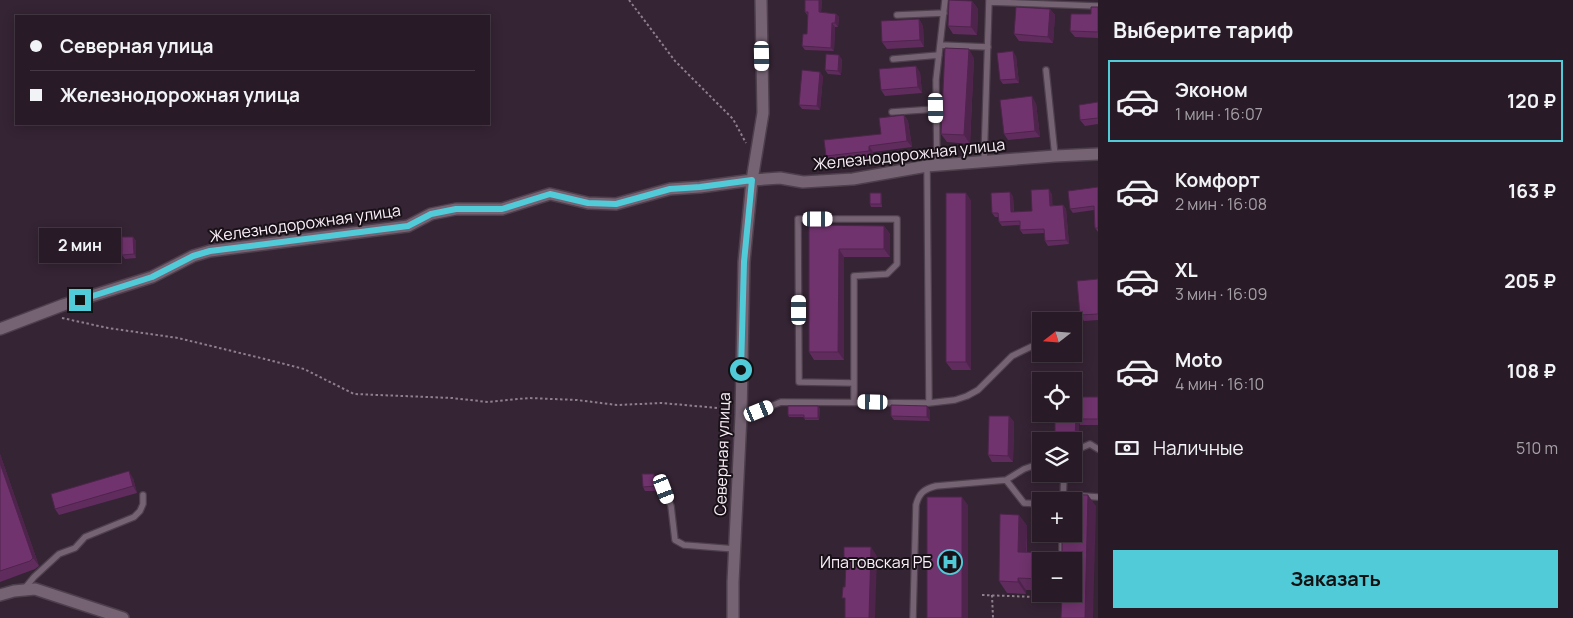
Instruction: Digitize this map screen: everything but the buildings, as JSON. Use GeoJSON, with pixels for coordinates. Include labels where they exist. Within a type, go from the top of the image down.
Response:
{"type":"FeatureCollection","features":[{"type":"Feature","properties":{"kind":"street"},"geometry":{"type":"LineString","coordinates":[[752,180],[763,113],[761,0]]}},
{"type":"Feature","properties":{"kind":"street","name":"Железнодорожная улица"},"geometry":{"type":"LineString","coordinates":[[0,329],[63,305],[144,280],[193,256],[210,251],[399,228],[408,226],[431,214],[456,209],[502,209],[550,194],[588,203],[616,204],[670,189],[752,180],[780,178],[803,182],[853,179],[932,166],[1098,154]]}},
{"type":"Feature","properties":{"kind":"street","name":"Северная улица"},"geometry":{"type":"LineString","coordinates":[[733,618],[744,262],[752,180]]}},
{"type":"Feature","properties":{"kind":"street"},"geometry":{"type":"LineString","coordinates":[[0,595],[14,591],[35,589],[123,618]]}},
{"type":"Feature","properties":{"kind":"lane"},"geometry":{"type":"LineString","coordinates":[[929,403],[932,166],[936,80],[945,0]]}},
{"type":"Feature","properties":{"kind":"lane"},"geometry":{"type":"LineString","coordinates":[[984,162],[989,1],[1098,6]]}},
{"type":"Feature","properties":{"kind":"lane"},"geometry":{"type":"LineString","coordinates":[[897,15],[944,13]]}},
{"type":"Feature","properties":{"kind":"lane"},"geometry":{"type":"LineString","coordinates":[[940,45],[988,47]]}},
{"type":"Feature","properties":{"kind":"lane"},"geometry":{"type":"LineString","coordinates":[[893,59],[939,55]]}},
{"type":"Feature","properties":{"kind":"lane"},"geometry":{"type":"LineString","coordinates":[[1046,70],[1055,156]]}},
{"type":"Feature","properties":{"kind":"lane"},"geometry":{"type":"LineString","coordinates":[[892,112],[936,108]]}},
{"type":"Feature","properties":{"kind":"lane"},"geometry":{"type":"LineString","coordinates":[[854,383],[799,382],[798,219],[897,219],[897,264],[887,274],[854,276],[854,383],[854,402]]}},
{"type":"Feature","properties":{"kind":"lane"},"geometry":{"type":"LineString","coordinates":[[740,413],[759,411],[781,402],[929,403],[955,400],[978,390],[1012,356],[1032,346]]}},
{"type":"Feature","properties":{"kind":"lane"},"geometry":{"type":"LineString","coordinates":[[1082,448],[1090,444],[1098,449]]}},
{"type":"Feature","properties":{"kind":"lane"},"geometry":{"type":"LineString","coordinates":[[913,618],[916,505],[918,497],[926,489],[936,486],[1006,480],[1032,466]]}},
{"type":"Feature","properties":{"kind":"lane"},"geometry":{"type":"LineString","coordinates":[[1006,480],[1024,504],[1032,504]]}},
{"type":"Feature","properties":{"kind":"lane"},"geometry":{"type":"LineString","coordinates":[[664,489],[671,506],[675,540],[684,544],[735,549]]}},
{"type":"Feature","properties":{"kind":"lane"},"geometry":{"type":"LineString","coordinates":[[24,590],[34,577],[59,554],[75,548],[85,537],[134,517],[140,511],[143,495]]}},
{"type":"Feature","properties":{"kind":"lane"},"geometry":{"type":"LineString","coordinates":[[1082,497],[1098,497]]}},
{"type":"Feature","properties":{"kind":"path"},"geometry":{"type":"LineString","coordinates":[[629,0],[675,60],[732,118],[747,145]]}},
{"type":"Feature","properties":{"kind":"path"},"geometry":{"type":"LineString","coordinates":[[57,317],[108,328],[178,338],[304,369],[354,394],[452,398],[488,402],[529,398],[577,400],[617,405],[695,405],[740,413]]}},
{"type":"Feature","properties":{"kind":"path"},"geometry":{"type":"LineString","coordinates":[[982,595],[1064,598],[1063,605]]}},
{"type":"Feature","properties":{"kind":"path"},"geometry":{"type":"LineString","coordinates":[[992,596],[992,618]]}},
{"type":"Feature","properties":{"kind":"place","name":"Ипатовская РБ"},"geometry":{"type":"Point","coordinates":[950,562]}},
{"type":"Feature","properties":{"kind":"route"},"geometry":{"type":"LineString","coordinates":[[80,300],[152,277],[193,256],[210,251],[408,226],[431,214],[456,209],[502,209],[550,194],[588,203],[616,204],[670,189],[752,180],[744,262],[741,370]]}}]}
